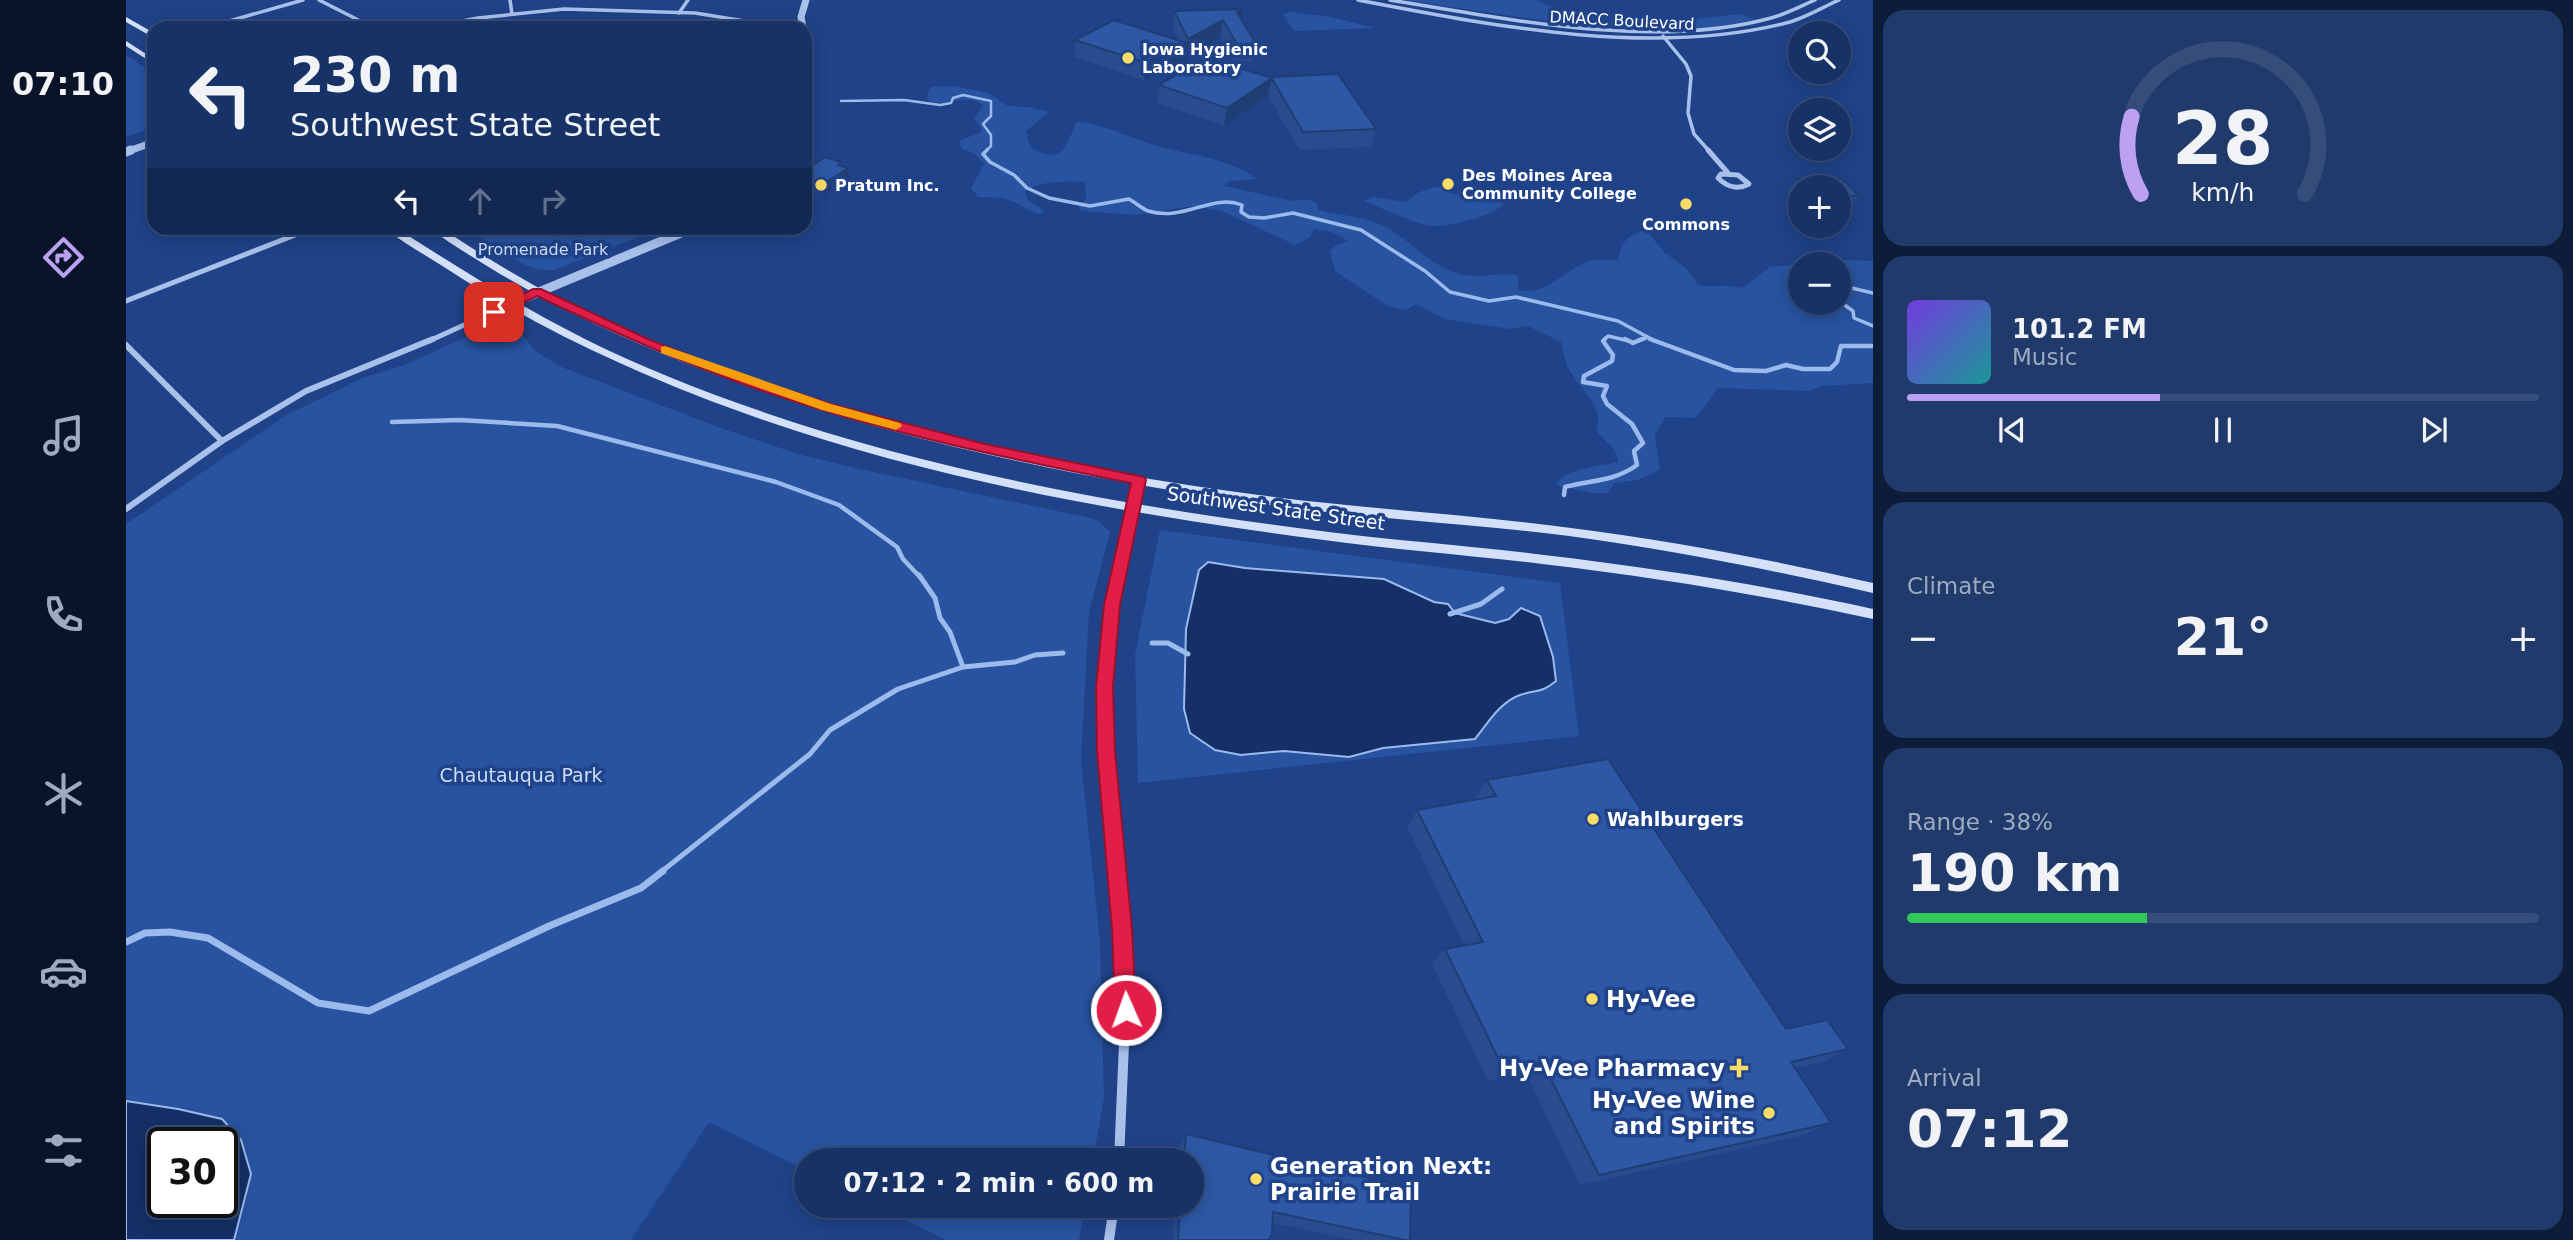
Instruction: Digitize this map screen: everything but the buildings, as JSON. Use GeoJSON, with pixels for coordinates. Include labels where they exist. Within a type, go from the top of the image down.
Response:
{"type":"FeatureCollection","features":[{"type":"Feature","properties":{"kind":"main road"},"geometry":{"type":"LineString","coordinates":[[126,19],[147,32]]}},
{"type":"Feature","properties":{"kind":"main road"},"geometry":{"type":"LineString","coordinates":[[126,43],[147,57]]}},
{"type":"Feature","properties":{"kind":"main road","name":"Southwest State Street"},"geometry":{"type":"LineString","coordinates":[[400,235],[463,277],[510,304],[632,366],[770,417],[854,444],[942,467],[1022,486],[1133,507],[1307,534],[1653,574],[1873,614]]}},
{"type":"Feature","properties":{"kind":"main road"},"geometry":{"type":"LineString","coordinates":[[438,235],[462,246]]}},
{"type":"Feature","properties":{"kind":"main road","name":"Southwest State Street"},"geometry":{"type":"LineString","coordinates":[[446,235],[537,291],[646,342],[720,371],[826,407],[985,449],[1139,480],[1257,499],[1571,533],[1715,555],[1873,588]]}},
{"type":"Feature","properties":{"kind":"street"},"geometry":{"type":"LineString","coordinates":[[230,21],[303,0]]}},
{"type":"Feature","properties":{"kind":"street"},"geometry":{"type":"LineString","coordinates":[[319,0],[360,21]]}},
{"type":"Feature","properties":{"kind":"street"},"geometry":{"type":"LineString","coordinates":[[510,0],[512,14]]}},
{"type":"Feature","properties":{"kind":"street"},"geometry":{"type":"LineString","coordinates":[[679,13],[688,0]]}},
{"type":"Feature","properties":{"kind":"street","name":"DMACC Boulevard"},"geometry":{"type":"LineString","coordinates":[[1358,0],[1531,27],[1664,37],[1732,34],[1769,28],[1808,17],[1839,0]]}},
{"type":"Feature","properties":{"kind":"street","name":"DMACC Boulevard"},"geometry":{"type":"LineString","coordinates":[[1390,0],[1540,22],[1657,30],[1699,30],[1749,24],[1792,12],[1815,0]]}},
{"type":"Feature","properties":{"kind":"street"},"geometry":{"type":"LineString","coordinates":[[802,21],[802,9],[807,1]]}},
{"type":"Feature","properties":{"kind":"street"},"geometry":{"type":"LineString","coordinates":[[468,21],[565,9],[709,14],[746,21]]}},
{"type":"Feature","properties":{"kind":"street"},"geometry":{"type":"LineString","coordinates":[[1657,30],[1686,64],[1691,76],[1688,113],[1694,134],[1728,173],[1744,177],[1748,185],[1738,187],[1723,184],[1718,177],[1728,173]]}},
{"type":"Feature","properties":{"kind":"street"},"geometry":{"type":"LineString","coordinates":[[126,143],[147,136]]}},
{"type":"Feature","properties":{"kind":"street"},"geometry":{"type":"LineString","coordinates":[[126,152],[147,144]]}},
{"type":"Feature","properties":{"kind":"street"},"geometry":{"type":"LineString","coordinates":[[126,301],[295,235]]}},
{"type":"Feature","properties":{"kind":"street"},"geometry":{"type":"LineString","coordinates":[[126,509],[222,441],[306,391],[464,327],[537,291],[676,235]]}},
{"type":"Feature","properties":{"kind":"street"},"geometry":{"type":"LineString","coordinates":[[126,345],[222,441]]}},
{"type":"Feature","properties":{"kind":"street"},"geometry":{"type":"LineString","coordinates":[[1120,1148],[1126,997],[1109,793],[1104,687],[1112,605],[1139,480]]}},
{"type":"Feature","properties":{"kind":"street"},"geometry":{"type":"LineString","coordinates":[[1109,1240],[1112,1218]]}},
{"type":"Feature","properties":{"kind":"green space"},"geometry":{"type":"Polygon","coordinates":[[[1404,0],[1536,0],[1576,17],[1638,21],[1645,25],[1634,28],[1533,19],[1404,0]]]}},
{"type":"Feature","properties":{"kind":"green space"},"geometry":{"type":"Polygon","coordinates":[[[1290,12],[1331,17],[1375,28],[1294,31],[1283,14],[1290,12]]]}},
{"type":"Feature","properties":{"kind":"green space"},"geometry":{"type":"Polygon","coordinates":[[[1740,14],[1754,19],[1718,27],[1688,29],[1663,27],[1654,23],[1740,14]]]}},
{"type":"Feature","properties":{"kind":"green space"},"geometry":{"type":"Polygon","coordinates":[[[126,55],[147,68],[147,130],[126,137],[126,55]]]}},
{"type":"Feature","properties":{"kind":"green space"},"geometry":{"type":"Polygon","coordinates":[[[954,86],[989,93],[1008,106],[1049,112],[1026,131],[1030,145],[1038,152],[1054,155],[1059,153],[1067,144],[1077,121],[1099,126],[1161,147],[1235,166],[1258,179],[1229,181],[1224,186],[1293,201],[1304,199],[1316,202],[1318,210],[1374,222],[1391,230],[1438,264],[1459,274],[1518,275],[1518,290],[1544,287],[1588,261],[1618,260],[1626,240],[1646,230],[1664,252],[1687,269],[1698,285],[1742,288],[1770,267],[1788,265],[1788,315],[1851,315],[1851,260],[1873,261],[1873,383],[1822,386],[1809,391],[1718,388],[1696,418],[1665,417],[1655,436],[1660,470],[1637,480],[1615,483],[1608,493],[1593,493],[1560,486],[1557,483],[1569,474],[1618,462],[1612,448],[1596,430],[1597,412],[1570,371],[1561,342],[1528,326],[1510,329],[1445,319],[1416,304],[1406,310],[1388,306],[1335,271],[1330,251],[1336,245],[1348,241],[1332,232],[1314,229],[1310,237],[1295,245],[1222,211],[1193,206],[1135,215],[1082,211],[1078,208],[1086,199],[1085,182],[1047,183],[1025,191],[1028,200],[1044,210],[1041,214],[1005,199],[978,197],[971,188],[984,164],[975,154],[962,149],[959,141],[981,132],[974,119],[983,105],[970,100],[930,102],[926,97],[931,87],[954,86]]]}},
{"type":"Feature","properties":{"kind":"green space"},"geometry":{"type":"Polygon","coordinates":[[[1435,187],[1448,188],[1449,193],[1469,196],[1500,190],[1506,201],[1485,215],[1436,226],[1410,220],[1364,201],[1373,197],[1406,202],[1419,192],[1435,187]]]}},
{"type":"Feature","properties":{"kind":"green space","name":"Promenade Park"},"geometry":{"type":"Polygon","coordinates":[[[478,235],[644,235],[554,270],[532,267],[478,235]]]}},
{"type":"Feature","properties":{"kind":"green space","name":"Chautauqua Park"},"geometry":{"type":"Polygon","coordinates":[[[505,319],[516,326],[534,350],[559,366],[718,427],[798,454],[1090,518],[1099,521],[1110,532],[1089,612],[1081,760],[1100,941],[1104,1098],[1095,1148],[794,1148],[794,1164],[709,1122],[631,1240],[126,1240],[126,524],[285,416],[360,379],[407,364],[505,319]]]}},
{"type":"Feature","properties":{"kind":"green space"},"geometry":{"type":"Polygon","coordinates":[[[1160,530],[1560,583],[1579,736],[1138,783],[1135,654],[1160,530]]]}},
{"type":"Feature","properties":{"kind":"green space"},"geometry":{"type":"Polygon","coordinates":[[[901,1218],[1083,1218],[1079,1240],[946,1240],[901,1218]]]}},
{"type":"Feature","properties":{"kind":"shaded area"},"geometry":{"type":"Polygon","coordinates":[[[1208,562],[1245,568],[1384,579],[1434,602],[1448,604],[1455,613],[1495,623],[1509,619],[1521,608],[1540,616],[1553,657],[1556,681],[1542,690],[1520,695],[1506,703],[1475,739],[1383,748],[1349,757],[1284,751],[1241,755],[1215,750],[1190,733],[1184,709],[1186,629],[1199,570],[1208,562]]]}},
{"type":"Feature","properties":{"kind":"shaded area"},"geometry":{"type":"Polygon","coordinates":[[[126,1101],[222,1119],[229,1127],[147,1127],[147,1218],[238,1218],[238,1137],[241,1140],[251,1174],[234,1240],[126,1240],[126,1101]]]}},
{"type":"Feature","properties":{"kind":"waterway"},"geometry":{"type":"LineString","coordinates":[[841,101],[904,100],[940,105],[951,103],[953,98],[963,95],[991,101],[991,116],[983,124],[991,135],[991,146],[983,154],[990,162],[1014,175],[1027,188],[1049,198],[1090,206],[1129,199],[1148,211],[1161,213],[1186,211],[1220,202],[1242,205],[1241,212],[1249,217],[1264,218],[1293,213],[1361,230],[1425,271],[1450,292],[1489,301],[1516,297],[1618,321],[1654,341]]}},
{"type":"Feature","properties":{"kind":"waterway"},"geometry":{"type":"LineString","coordinates":[[1851,288],[1873,293]]}},
{"type":"Feature","properties":{"kind":"waterway"},"geometry":{"type":"LineString","coordinates":[[1851,310],[1854,318],[1873,326]]}},
{"type":"Feature","properties":{"kind":"waterway"},"geometry":{"type":"LineString","coordinates":[[1564,495],[1565,487],[1611,478],[1637,465],[1634,451],[1643,443],[1632,424],[1607,404],[1603,396],[1607,386],[1583,382],[1584,376],[1612,361],[1613,355],[1603,341],[1608,336],[1629,341]]}},
{"type":"Feature","properties":{"kind":"waterway"},"geometry":{"type":"LineString","coordinates":[[1638,341],[1646,338]]}},
{"type":"Feature","properties":{"kind":"waterway"},"geometry":{"type":"LineString","coordinates":[[1625,339],[1629,341]]}},
{"type":"Feature","properties":{"kind":"waterway"},"geometry":{"type":"LineString","coordinates":[[1629,341],[1633,343],[1642,339]]}},
{"type":"Feature","properties":{"kind":"waterway"},"geometry":{"type":"LineString","coordinates":[[1650,339],[1654,341]]}},
{"type":"Feature","properties":{"kind":"waterway"},"geometry":{"type":"LineString","coordinates":[[1654,341],[1734,370],[1766,371],[1786,365],[1803,369],[1830,369],[1837,362],[1841,346],[1873,346]]}},
{"type":"Feature","properties":{"kind":"waterway"},"geometry":{"type":"LineString","coordinates":[[392,422],[460,420],[557,426],[776,482],[839,505],[897,547],[903,559],[920,577]]}},
{"type":"Feature","properties":{"kind":"waterway"},"geometry":{"type":"LineString","coordinates":[[919,575],[935,598],[940,618],[950,632],[963,667]]}},
{"type":"Feature","properties":{"kind":"waterway"},"geometry":{"type":"LineString","coordinates":[[1450,614],[1481,604],[1502,589]]}},
{"type":"Feature","properties":{"kind":"waterway"},"geometry":{"type":"LineString","coordinates":[[1152,643],[1168,643],[1188,654]]}},
{"type":"Feature","properties":{"kind":"waterway"},"geometry":{"type":"LineString","coordinates":[[963,667],[1015,662],[1035,655],[1063,653]]}},
{"type":"Feature","properties":{"kind":"waterway"},"geometry":{"type":"LineString","coordinates":[[661,872],[810,754],[830,730],[898,689],[963,667]]}},
{"type":"Feature","properties":{"kind":"waterway"},"geometry":{"type":"LineString","coordinates":[[126,942],[145,933],[170,932],[208,938],[318,1003],[369,1011],[549,926],[641,888],[663,871]]}},
{"type":"Feature","properties":{"kind":"slow traffic"},"geometry":{"type":"LineString","coordinates":[[665,350],[826,407],[896,426]]}},
{"type":"Feature","properties":{"kind":"place","name":"Iowa Hygienic Laboratory"},"geometry":{"type":"Point","coordinates":[1128,58]}},
{"type":"Feature","properties":{"kind":"place","name":"Des Moines Area Community College"},"geometry":{"type":"Point","coordinates":[1448,184]}},
{"type":"Feature","properties":{"kind":"place","name":"Pratum Inc."},"geometry":{"type":"Point","coordinates":[821,185]}},
{"type":"Feature","properties":{"kind":"place","name":"Commons"},"geometry":{"type":"Point","coordinates":[1686,204]}},
{"type":"Feature","properties":{"kind":"place","name":"Wahlburgers"},"geometry":{"type":"Point","coordinates":[1593,819]}},
{"type":"Feature","properties":{"kind":"place","name":"Hy-Vee"},"geometry":{"type":"Point","coordinates":[1592,999]}},
{"type":"Feature","properties":{"kind":"place","name":"Hy-Vee Pharmacy"},"geometry":{"type":"Point","coordinates":[1739,1068]}},
{"type":"Feature","properties":{"kind":"place","name":"Hy-Vee Wine and Spirits"},"geometry":{"type":"Point","coordinates":[1769,1113]}},
{"type":"Feature","properties":{"kind":"place","name":"Generation Next: Prairie Trail"},"geometry":{"type":"Point","coordinates":[1256,1179]}},
{"type":"Feature","properties":{"kind":"route"},"geometry":{"type":"LineString","coordinates":[[494,312],[537,291],[596,321],[646,342],[720,371],[826,407],[985,449],[1139,480],[1112,605],[1104,687],[1106,751],[1122,929],[1126,1010]]}}]}
